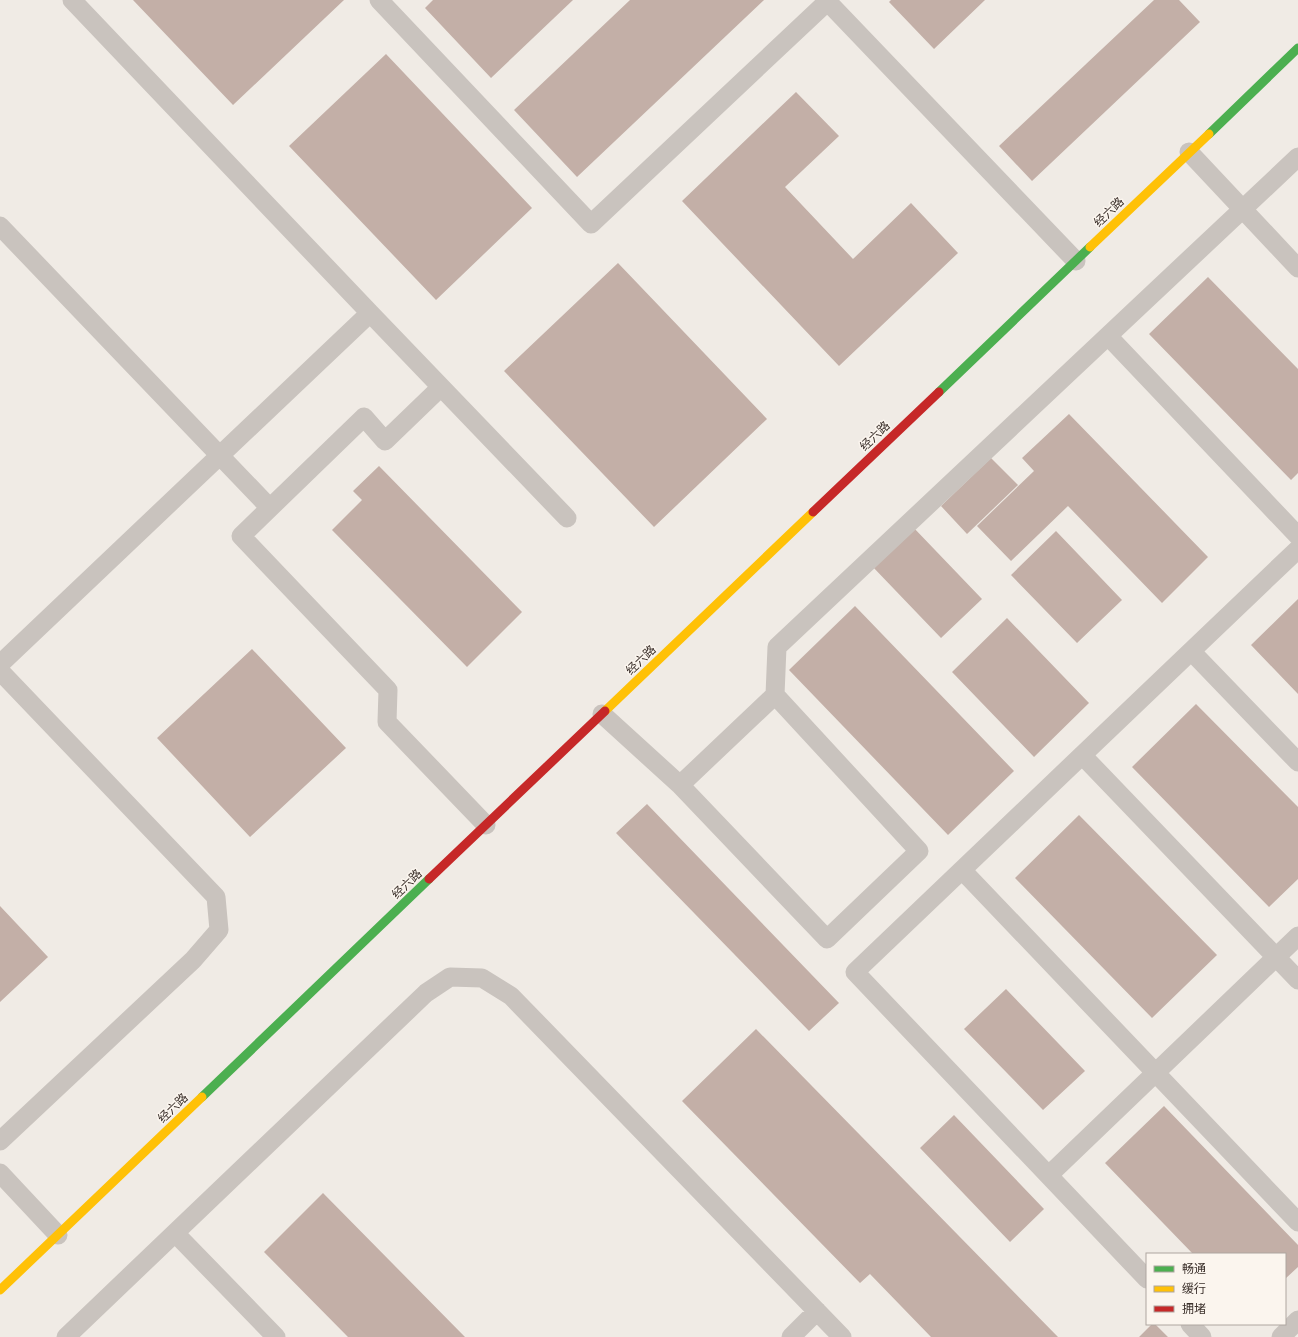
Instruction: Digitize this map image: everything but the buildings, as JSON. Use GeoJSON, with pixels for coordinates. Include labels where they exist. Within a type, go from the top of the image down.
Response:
{"type":"FeatureCollection","features":[{"type":"Feature","properties":{"kind":"street","name":"经六路"},"geometry":{"type":"LineString","coordinates":[[0,1290],[1298,48]]}},
{"type":"Feature","properties":{"kind":"lane"},"geometry":{"type":"LineString","coordinates":[[72,0],[567,518]]}},
{"type":"Feature","properties":{"kind":"lane"},"geometry":{"type":"LineString","coordinates":[[379,0],[591,224],[827,0],[1076,261]]}},
{"type":"Feature","properties":{"kind":"lane"},"geometry":{"type":"LineString","coordinates":[[1189,152],[1298,268]]}},
{"type":"Feature","properties":{"kind":"lane"},"geometry":{"type":"LineString","coordinates":[[680,785],[775,696],[777,647],[1298,157]]}},
{"type":"Feature","properties":{"kind":"lane"},"geometry":{"type":"LineString","coordinates":[[0,226],[270,508]]}},
{"type":"Feature","properties":{"kind":"lane"},"geometry":{"type":"LineString","coordinates":[[0,664],[370,313]]}},
{"type":"Feature","properties":{"kind":"lane"},"geometry":{"type":"LineString","coordinates":[[1108,336],[1298,536]]}},
{"type":"Feature","properties":{"kind":"lane"},"geometry":{"type":"LineString","coordinates":[[441,387],[385,441],[364,417],[241,536],[388,690],[387,722],[486,825]]}},
{"type":"Feature","properties":{"kind":"lane"},"geometry":{"type":"LineString","coordinates":[[1146,1278],[855,972],[1298,549]]}},
{"type":"Feature","properties":{"kind":"lane"},"geometry":{"type":"LineString","coordinates":[[1191,651],[1298,762]]}},
{"type":"Feature","properties":{"kind":"lane"},"geometry":{"type":"LineString","coordinates":[[0,671],[216,897],[219,930],[193,960],[0,1142]]}},
{"type":"Feature","properties":{"kind":"lane"},"geometry":{"type":"LineString","coordinates":[[602,714],[680,785],[827,940],[919,851],[775,696]]}},
{"type":"Feature","properties":{"kind":"lane"},"geometry":{"type":"LineString","coordinates":[[1082,755],[1298,980]]}},
{"type":"Feature","properties":{"kind":"lane"},"geometry":{"type":"LineString","coordinates":[[962,870],[1298,1222]]}},
{"type":"Feature","properties":{"kind":"lane"},"geometry":{"type":"LineString","coordinates":[[1049,1175],[1298,936]]}},
{"type":"Feature","properties":{"kind":"lane"},"geometry":{"type":"LineString","coordinates":[[66,1337],[426,993],[450,977],[482,978],[511,996],[842,1337]]}},
{"type":"Feature","properties":{"kind":"lane"},"geometry":{"type":"LineString","coordinates":[[0,1173],[58,1235]]}},
{"type":"Feature","properties":{"kind":"lane"},"geometry":{"type":"LineString","coordinates":[[175,1233],[276,1337]]}},
{"type":"Feature","properties":{"kind":"lane"},"geometry":{"type":"LineString","coordinates":[[791,1337],[817,1311]]}},
{"type":"Feature","properties":{"kind":"lane"},"geometry":{"type":"LineString","coordinates":[[1281,1337],[1298,1320]]}},
{"type":"Feature","properties":{"kind":"lane"},"geometry":{"type":"LineString","coordinates":[[1191,1325],[1202,1337]]}},
{"type":"Feature","properties":{"kind":"traffic: fast"},"geometry":{"type":"LineString","coordinates":[[1209,134],[1298,48]]}},
{"type":"Feature","properties":{"kind":"traffic: fast"},"geometry":{"type":"LineString","coordinates":[[939,392],[1090,247]]}},
{"type":"Feature","properties":{"kind":"traffic: fast"},"geometry":{"type":"LineString","coordinates":[[202,1097],[429,879]]}},
{"type":"Feature","properties":{"kind":"traffic: slow"},"geometry":{"type":"LineString","coordinates":[[1090,247],[1209,134]]}},
{"type":"Feature","properties":{"kind":"traffic: slow"},"geometry":{"type":"LineString","coordinates":[[605,711],[813,512]]}},
{"type":"Feature","properties":{"kind":"traffic: slow"},"geometry":{"type":"LineString","coordinates":[[0,1290],[202,1097]]}},
{"type":"Feature","properties":{"kind":"traffic: jam"},"geometry":{"type":"LineString","coordinates":[[813,512],[939,392]]}},
{"type":"Feature","properties":{"kind":"traffic: jam"},"geometry":{"type":"LineString","coordinates":[[429,879],[605,711]]}}]}
